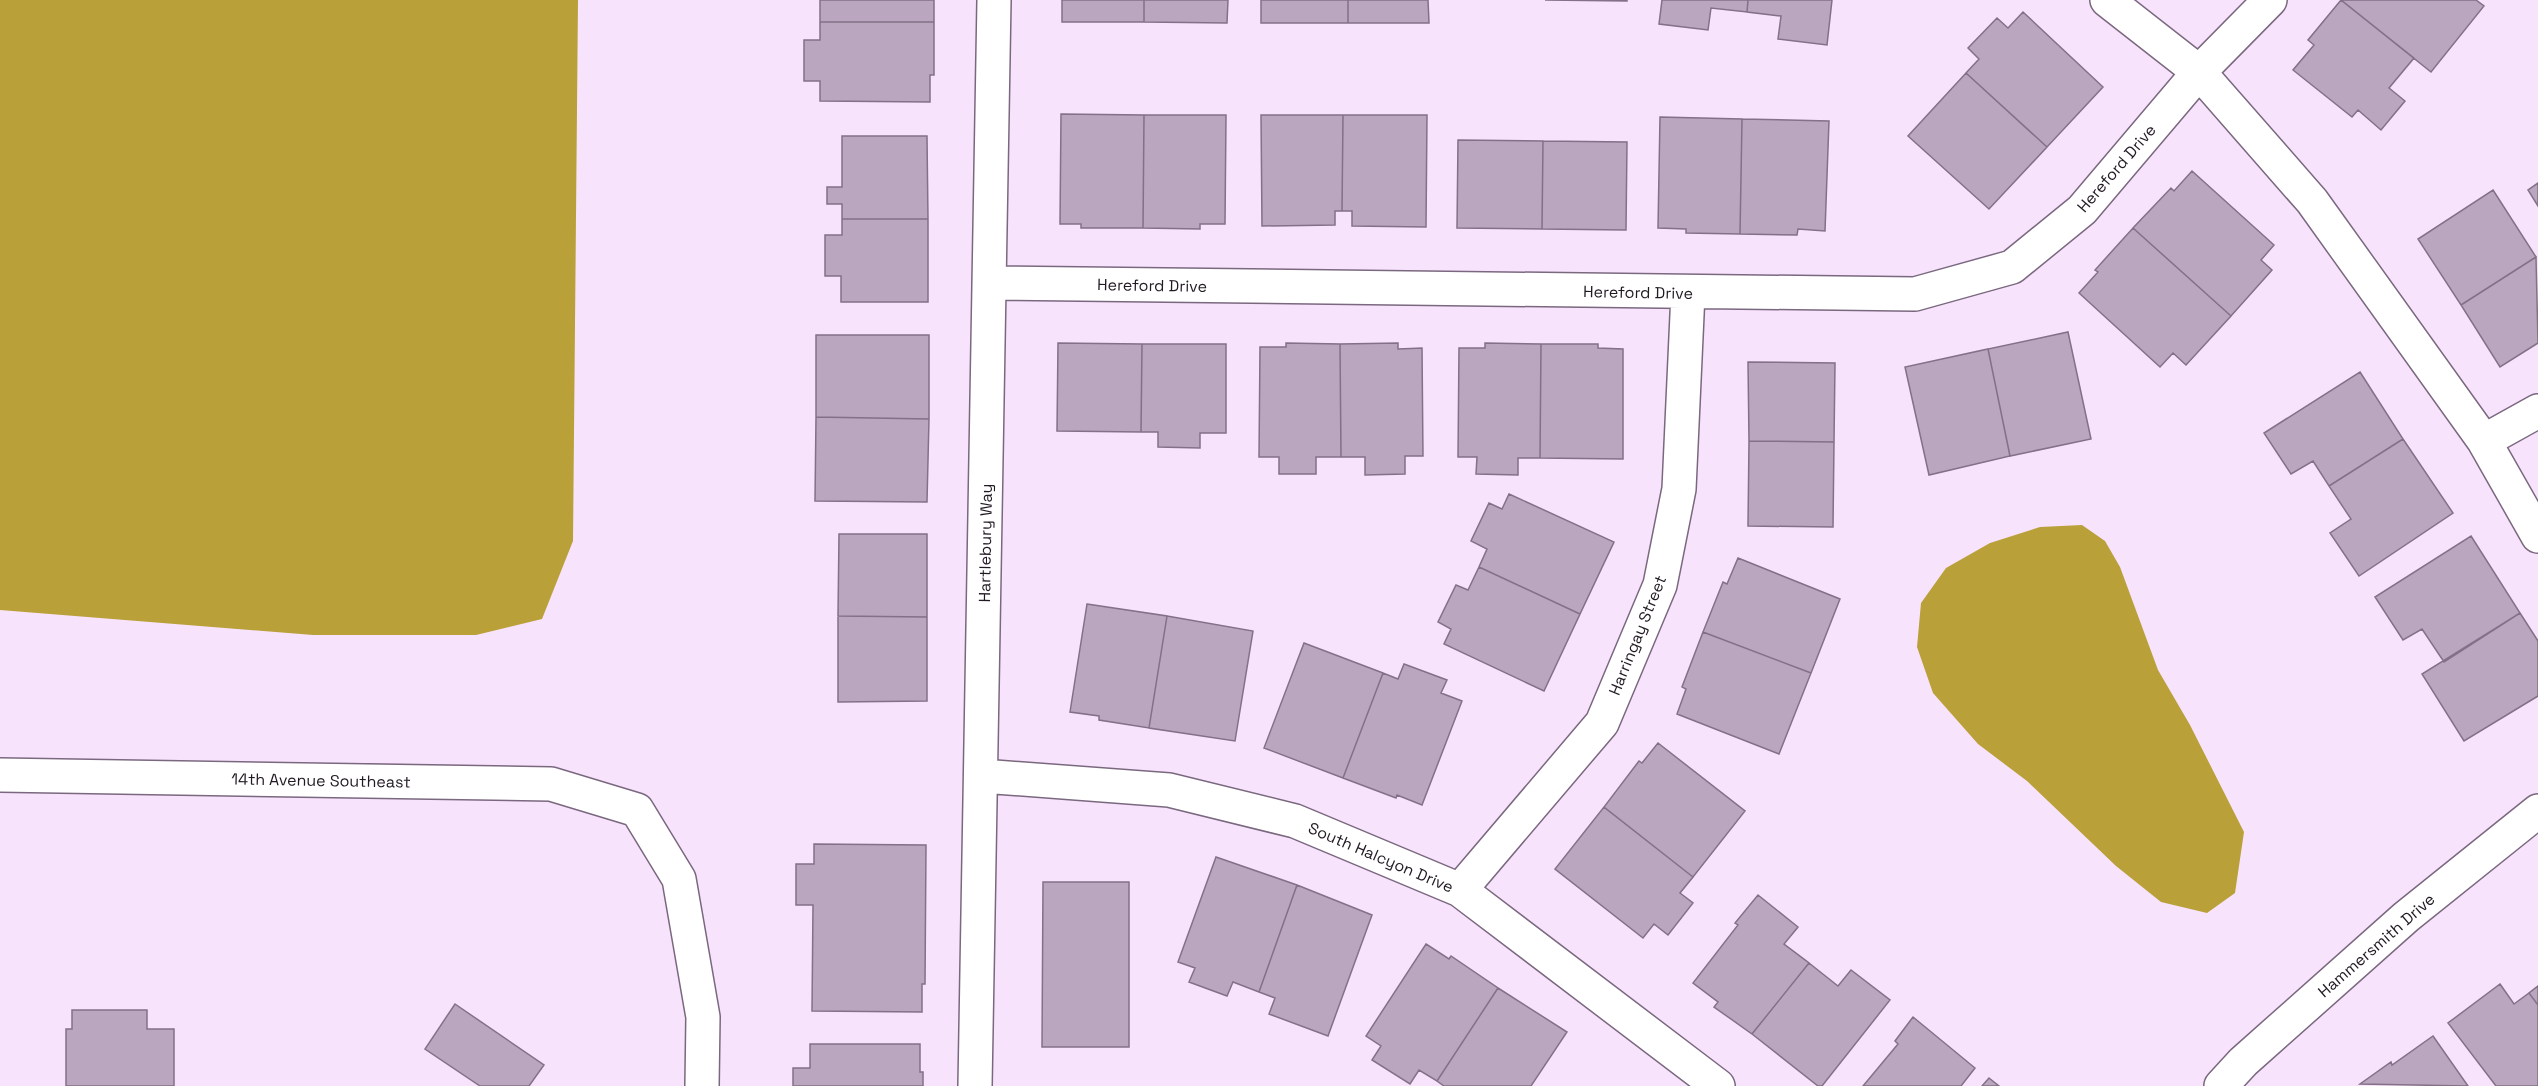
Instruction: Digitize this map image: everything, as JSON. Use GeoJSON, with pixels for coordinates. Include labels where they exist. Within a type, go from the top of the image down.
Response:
{"type":"FeatureCollection","features":[{"type":"Feature","properties":{"kind":"street","name":"Hartlebury Way"},"geometry":{"type":"LineString","coordinates":[[975,1086],[994,0]]}},
{"type":"Feature","properties":{"kind":"street"},"geometry":{"type":"LineString","coordinates":[[2107,0],[2199,72],[2312,201],[2484,441],[2538,536]]}},
{"type":"Feature","properties":{"kind":"street","name":"Hereford Drive"},"geometry":{"type":"LineString","coordinates":[[989,283],[1915,294],[2012,267],[2082,210],[2199,72],[2270,0]]}},
{"type":"Feature","properties":{"kind":"street","name":"Harringay Street"},"geometry":{"type":"LineString","coordinates":[[1460,890],[1602,723],[1660,585],[1679,489],[1688,292]]}},
{"type":"Feature","properties":{"kind":"street"},"geometry":{"type":"LineString","coordinates":[[2484,441],[2538,411]]}},
{"type":"Feature","properties":{"kind":"street","name":"14th Avenue Southeast"},"geometry":{"type":"LineString","coordinates":[[0,775],[551,784],[637,810],[679,879],[703,1017],[702,1086]]}},
{"type":"Feature","properties":{"kind":"street","name":"South Halcyon Drive"},"geometry":{"type":"LineString","coordinates":[[982,776],[1169,790],[1295,821],[1460,890],[1718,1086]]}},
{"type":"Feature","properties":{"kind":"street","name":"Hammersmith Drive"},"geometry":{"type":"LineString","coordinates":[[2221,1086],[2243,1062],[2406,917],[2538,811]]}},
{"type":"Feature","properties":{"kind":"shaded area"},"geometry":{"type":"Polygon","coordinates":[[[0,0],[578,0],[573,541],[542,619],[476,635],[313,635],[0,610],[0,0]]]}},
{"type":"Feature","properties":{"kind":"shaded area"},"geometry":{"type":"Polygon","coordinates":[[[2082,525],[2105,541],[2120,567],[2158,670],[2190,725],[2244,832],[2235,893],[2207,913],[2161,902],[2116,866],[2027,781],[1978,744],[1933,693],[1917,647],[1921,603],[1946,568],[1990,543],[2040,527],[2082,525]]]}},
{"type":"Feature","properties":{"kind":"building"},"geometry":{"type":"Polygon","coordinates":[[[820,0],[934,0],[934,22],[820,22],[820,0]]]}},
{"type":"Feature","properties":{"kind":"building"},"geometry":{"type":"Polygon","coordinates":[[[1062,0],[1144,0],[1144,22],[1062,22],[1062,0]]]}},
{"type":"Feature","properties":{"kind":"building"},"geometry":{"type":"Polygon","coordinates":[[[1144,0],[1228,0],[1227,23],[1144,22],[1144,0]]]}},
{"type":"Feature","properties":{"kind":"building"},"geometry":{"type":"Polygon","coordinates":[[[1261,0],[1348,0],[1348,23],[1261,23],[1261,0]]]}},
{"type":"Feature","properties":{"kind":"building"},"geometry":{"type":"Polygon","coordinates":[[[1348,0],[1428,0],[1429,23],[1348,23],[1348,0]]]}},
{"type":"Feature","properties":{"kind":"building"},"geometry":{"type":"Polygon","coordinates":[[[1545,0],[1627,0],[1627,1],[1545,0]]]}},
{"type":"Feature","properties":{"kind":"building"},"geometry":{"type":"Polygon","coordinates":[[[1662,0],[1748,0],[1747,12],[1711,8],[1708,30],[1659,24],[1662,0]]]}},
{"type":"Feature","properties":{"kind":"building"},"geometry":{"type":"Polygon","coordinates":[[[1748,0],[1832,0],[1827,45],[1778,39],[1781,16],[1747,12],[1748,0]]]}},
{"type":"Feature","properties":{"kind":"building"},"geometry":{"type":"Polygon","coordinates":[[[2341,0],[2414,58],[2389,88],[2405,101],[2381,130],[2358,110],[2352,117],[2293,70],[2314,45],[2308,40],[2341,0]]]}},
{"type":"Feature","properties":{"kind":"building"},"geometry":{"type":"Polygon","coordinates":[[[2341,0],[2476,0],[2484,6],[2431,72],[2341,0]]]}},
{"type":"Feature","properties":{"kind":"building"},"geometry":{"type":"Polygon","coordinates":[[[2023,12],[2103,87],[2047,147],[1966,73],[1979,59],[1968,48],[1997,18],[2008,28],[2023,12]]]}},
{"type":"Feature","properties":{"kind":"building"},"geometry":{"type":"Polygon","coordinates":[[[820,22],[934,22],[934,75],[930,75],[930,102],[820,101],[820,81],[804,81],[804,40],[820,40],[820,22]]]}},
{"type":"Feature","properties":{"kind":"building"},"geometry":{"type":"Polygon","coordinates":[[[1966,73],[2047,147],[1989,209],[1908,136],[1966,73]]]}},
{"type":"Feature","properties":{"kind":"building"},"geometry":{"type":"Polygon","coordinates":[[[1061,114],[1144,115],[1143,228],[1081,228],[1081,224],[1060,224],[1061,114]]]}},
{"type":"Feature","properties":{"kind":"building"},"geometry":{"type":"Polygon","coordinates":[[[1144,115],[1226,115],[1225,224],[1200,224],[1200,229],[1143,228],[1144,115]]]}},
{"type":"Feature","properties":{"kind":"building"},"geometry":{"type":"Polygon","coordinates":[[[1261,115],[1343,115],[1342,211],[1335,211],[1335,225],[1262,226],[1261,115]]]}},
{"type":"Feature","properties":{"kind":"building"},"geometry":{"type":"Polygon","coordinates":[[[1343,115],[1427,115],[1426,227],[1352,226],[1352,211],[1342,211],[1343,115]]]}},
{"type":"Feature","properties":{"kind":"building"},"geometry":{"type":"Polygon","coordinates":[[[1660,117],[1742,119],[1740,234],[1686,233],[1686,229],[1658,228],[1660,117]]]}},
{"type":"Feature","properties":{"kind":"building"},"geometry":{"type":"Polygon","coordinates":[[[1742,119],[1829,121],[1825,231],[1798,229],[1797,235],[1740,234],[1742,119]]]}},
{"type":"Feature","properties":{"kind":"building"},"geometry":{"type":"Polygon","coordinates":[[[842,136],[927,136],[928,219],[842,219],[842,204],[827,204],[827,187],[842,187],[842,136]]]}},
{"type":"Feature","properties":{"kind":"building"},"geometry":{"type":"Polygon","coordinates":[[[1458,140],[1543,141],[1542,229],[1457,228],[1458,140]]]}},
{"type":"Feature","properties":{"kind":"building"},"geometry":{"type":"Polygon","coordinates":[[[1543,141],[1627,142],[1626,230],[1542,229],[1543,141]]]}},
{"type":"Feature","properties":{"kind":"building"},"geometry":{"type":"Polygon","coordinates":[[[2192,171],[2274,245],[2261,260],[2272,270],[2231,316],[2133,228],[2171,188],[2174,191],[2192,171]]]}},
{"type":"Feature","properties":{"kind":"building"},"geometry":{"type":"Polygon","coordinates":[[[2538,183],[2538,206],[2528,190],[2538,183]]]}},
{"type":"Feature","properties":{"kind":"building"},"geometry":{"type":"Polygon","coordinates":[[[2493,190],[2536,257],[2461,305],[2418,239],[2493,190]]]}},
{"type":"Feature","properties":{"kind":"building"},"geometry":{"type":"Polygon","coordinates":[[[842,219],[928,219],[928,302],[841,302],[841,276],[825,276],[825,235],[842,235],[842,219]]]}},
{"type":"Feature","properties":{"kind":"building"},"geometry":{"type":"Polygon","coordinates":[[[2133,228],[2231,316],[2186,365],[2173,353],[2160,367],[2079,293],[2098,272],[2095,270],[2133,228]]]}},
{"type":"Feature","properties":{"kind":"building"},"geometry":{"type":"Polygon","coordinates":[[[2536,257],[2538,343],[2500,367],[2461,305],[2536,257]]]}},
{"type":"Feature","properties":{"kind":"building"},"geometry":{"type":"Polygon","coordinates":[[[2068,332],[2091,439],[2010,456],[1988,349],[2068,332]]]}},
{"type":"Feature","properties":{"kind":"building"},"geometry":{"type":"Polygon","coordinates":[[[816,335],[929,335],[929,419],[816,417],[816,335]]]}},
{"type":"Feature","properties":{"kind":"building"},"geometry":{"type":"Polygon","coordinates":[[[1058,343],[1142,344],[1141,432],[1057,431],[1058,343]]]}},
{"type":"Feature","properties":{"kind":"building"},"geometry":{"type":"Polygon","coordinates":[[[1286,343],[1340,344],[1341,457],[1316,457],[1316,474],[1279,474],[1279,457],[1259,457],[1260,347],[1286,347],[1286,343]]]}},
{"type":"Feature","properties":{"kind":"building"},"geometry":{"type":"Polygon","coordinates":[[[1398,343],[1398,349],[1422,348],[1423,456],[1405,456],[1405,474],[1365,475],[1365,457],[1341,457],[1340,344],[1398,343]]]}},
{"type":"Feature","properties":{"kind":"building"},"geometry":{"type":"Polygon","coordinates":[[[1485,343],[1541,344],[1540,458],[1518,458],[1518,475],[1476,474],[1477,457],[1458,457],[1459,348],[1485,348],[1485,343]]]}},
{"type":"Feature","properties":{"kind":"building"},"geometry":{"type":"Polygon","coordinates":[[[1142,344],[1226,344],[1226,433],[1200,433],[1200,448],[1158,447],[1158,432],[1141,432],[1142,344]]]}},
{"type":"Feature","properties":{"kind":"building"},"geometry":{"type":"Polygon","coordinates":[[[1541,344],[1598,344],[1598,348],[1623,349],[1623,459],[1540,458],[1541,344]]]}},
{"type":"Feature","properties":{"kind":"building"},"geometry":{"type":"Polygon","coordinates":[[[1988,349],[2010,456],[1929,475],[1905,367],[1988,349]]]}},
{"type":"Feature","properties":{"kind":"building"},"geometry":{"type":"Polygon","coordinates":[[[1748,362],[1835,363],[1834,442],[1749,441],[1748,362]]]}},
{"type":"Feature","properties":{"kind":"building"},"geometry":{"type":"Polygon","coordinates":[[[2360,372],[2403,439],[2329,486],[2313,461],[2291,474],[2264,433],[2360,372]]]}},
{"type":"Feature","properties":{"kind":"building"},"geometry":{"type":"Polygon","coordinates":[[[816,417],[929,419],[927,502],[815,501],[816,417]]]}},
{"type":"Feature","properties":{"kind":"building"},"geometry":{"type":"Polygon","coordinates":[[[2403,439],[2453,513],[2359,576],[2330,533],[2351,519],[2329,486],[2403,439]]]}},
{"type":"Feature","properties":{"kind":"building"},"geometry":{"type":"Polygon","coordinates":[[[1749,441],[1834,442],[1833,527],[1748,526],[1749,441]]]}},
{"type":"Feature","properties":{"kind":"building"},"geometry":{"type":"Polygon","coordinates":[[[1509,494],[1614,542],[1580,614],[1479,567],[1487,549],[1471,541],[1489,503],[1502,509],[1509,494]]]}},
{"type":"Feature","properties":{"kind":"building"},"geometry":{"type":"Polygon","coordinates":[[[839,534],[927,534],[927,617],[838,616],[839,534]]]}},
{"type":"Feature","properties":{"kind":"building"},"geometry":{"type":"Polygon","coordinates":[[[2471,536],[2520,613],[2444,662],[2422,629],[2403,640],[2375,597],[2471,536]]]}},
{"type":"Feature","properties":{"kind":"building"},"geometry":{"type":"Polygon","coordinates":[[[1738,558],[1840,599],[1811,673],[1703,632],[1723,582],[1727,584],[1738,558]]]}},
{"type":"Feature","properties":{"kind":"building"},"geometry":{"type":"Polygon","coordinates":[[[1479,567],[1580,614],[1544,691],[1444,644],[1451,629],[1438,622],[1456,585],[1468,590],[1479,567]]]}},
{"type":"Feature","properties":{"kind":"building"},"geometry":{"type":"Polygon","coordinates":[[[1087,604],[1167,616],[1149,728],[1099,720],[1099,716],[1070,712],[1087,604]]]}},
{"type":"Feature","properties":{"kind":"building"},"geometry":{"type":"Polygon","coordinates":[[[2520,613],[2538,641],[2538,696],[2464,741],[2422,674],[2520,613]]]}},
{"type":"Feature","properties":{"kind":"building"},"geometry":{"type":"Polygon","coordinates":[[[838,616],[927,617],[927,701],[838,702],[838,616]]]}},
{"type":"Feature","properties":{"kind":"building"},"geometry":{"type":"Polygon","coordinates":[[[1167,616],[1253,631],[1235,741],[1149,728],[1167,616]]]}},
{"type":"Feature","properties":{"kind":"building"},"geometry":{"type":"Polygon","coordinates":[[[1703,632],[1811,673],[1779,754],[1677,714],[1686,689],[1682,687],[1703,632]]]}},
{"type":"Feature","properties":{"kind":"building"},"geometry":{"type":"Polygon","coordinates":[[[1304,643],[1383,673],[1343,778],[1264,748],[1304,643]]]}},
{"type":"Feature","properties":{"kind":"building"},"geometry":{"type":"Polygon","coordinates":[[[1404,664],[1447,680],[1441,693],[1462,701],[1422,805],[1343,778],[1383,673],[1398,679],[1404,664]]]}},
{"type":"Feature","properties":{"kind":"building"},"geometry":{"type":"Polygon","coordinates":[[[1658,743],[1745,811],[1693,877],[1604,807],[1639,761],[1642,763],[1658,743]]]}},
{"type":"Feature","properties":{"kind":"building"},"geometry":{"type":"Polygon","coordinates":[[[1604,807],[1693,877],[1680,893],[1693,903],[1668,935],[1654,924],[1643,938],[1555,869],[1604,807]]]}},
{"type":"Feature","properties":{"kind":"building"},"geometry":{"type":"Polygon","coordinates":[[[814,844],[926,845],[925,984],[922,984],[922,1012],[812,1011],[813,905],[796,905],[796,864],[814,864],[814,844]]]}},
{"type":"Feature","properties":{"kind":"building"},"geometry":{"type":"Polygon","coordinates":[[[1216,857],[1297,885],[1259,992],[1233,982],[1227,996],[1189,982],[1195,968],[1178,962],[1216,857]]]}},
{"type":"Feature","properties":{"kind":"building"},"geometry":{"type":"Polygon","coordinates":[[[1043,882],[1129,882],[1129,1047],[1042,1047],[1043,882]]]}},
{"type":"Feature","properties":{"kind":"building"},"geometry":{"type":"Polygon","coordinates":[[[1297,885],[1372,915],[1328,1036],[1269,1014],[1275,998],[1259,992],[1297,885]]]}},
{"type":"Feature","properties":{"kind":"building"},"geometry":{"type":"Polygon","coordinates":[[[1758,895],[1798,927],[1784,944],[1809,963],[1752,1034],[1714,1007],[1718,1002],[1693,983],[1738,925],[1735,923],[1758,895]]]}},
{"type":"Feature","properties":{"kind":"building"},"geometry":{"type":"Polygon","coordinates":[[[1426,944],[1449,959],[1451,956],[1498,988],[1437,1081],[1419,1070],[1410,1084],[1372,1060],[1381,1046],[1366,1036],[1426,944]]]}},
{"type":"Feature","properties":{"kind":"building"},"geometry":{"type":"Polygon","coordinates":[[[1809,963],[1838,986],[1851,970],[1890,1000],[1822,1086],[1818,1086],[1752,1034],[1809,963]]]}},
{"type":"Feature","properties":{"kind":"building"},"geometry":{"type":"Polygon","coordinates":[[[2500,984],[2514,1004],[2529,993],[2538,1005],[2538,1086],[2496,1086],[2448,1023],[2500,984]]]}},
{"type":"Feature","properties":{"kind":"building"},"geometry":{"type":"Polygon","coordinates":[[[2538,986],[2538,1005],[2529,993],[2538,986]]]}},
{"type":"Feature","properties":{"kind":"building"},"geometry":{"type":"Polygon","coordinates":[[[1498,988],[1567,1032],[1531,1086],[1444,1086],[1437,1081],[1498,988]]]}},
{"type":"Feature","properties":{"kind":"building"},"geometry":{"type":"Polygon","coordinates":[[[455,1004],[544,1065],[529,1086],[480,1086],[425,1049],[455,1004]]]}},
{"type":"Feature","properties":{"kind":"building"},"geometry":{"type":"Polygon","coordinates":[[[72,1010],[147,1010],[147,1029],[174,1029],[174,1086],[66,1086],[66,1029],[72,1029],[72,1010]]]}},
{"type":"Feature","properties":{"kind":"building"},"geometry":{"type":"Polygon","coordinates":[[[1913,1017],[1975,1068],[1961,1086],[1863,1086],[1898,1044],[1895,1041],[1913,1017]]]}},
{"type":"Feature","properties":{"kind":"building"},"geometry":{"type":"Polygon","coordinates":[[[2433,1036],[2468,1086],[2360,1084],[2391,1062],[2392,1065],[2433,1036]]]}},
{"type":"Feature","properties":{"kind":"building"},"geometry":{"type":"Polygon","coordinates":[[[810,1044],[920,1044],[920,1072],[923,1072],[923,1086],[793,1086],[793,1068],[810,1068],[810,1044]]]}},
{"type":"Feature","properties":{"kind":"building"},"geometry":{"type":"Polygon","coordinates":[[[1989,1078],[1999,1086],[1982,1086],[1989,1078]]]}}]}
